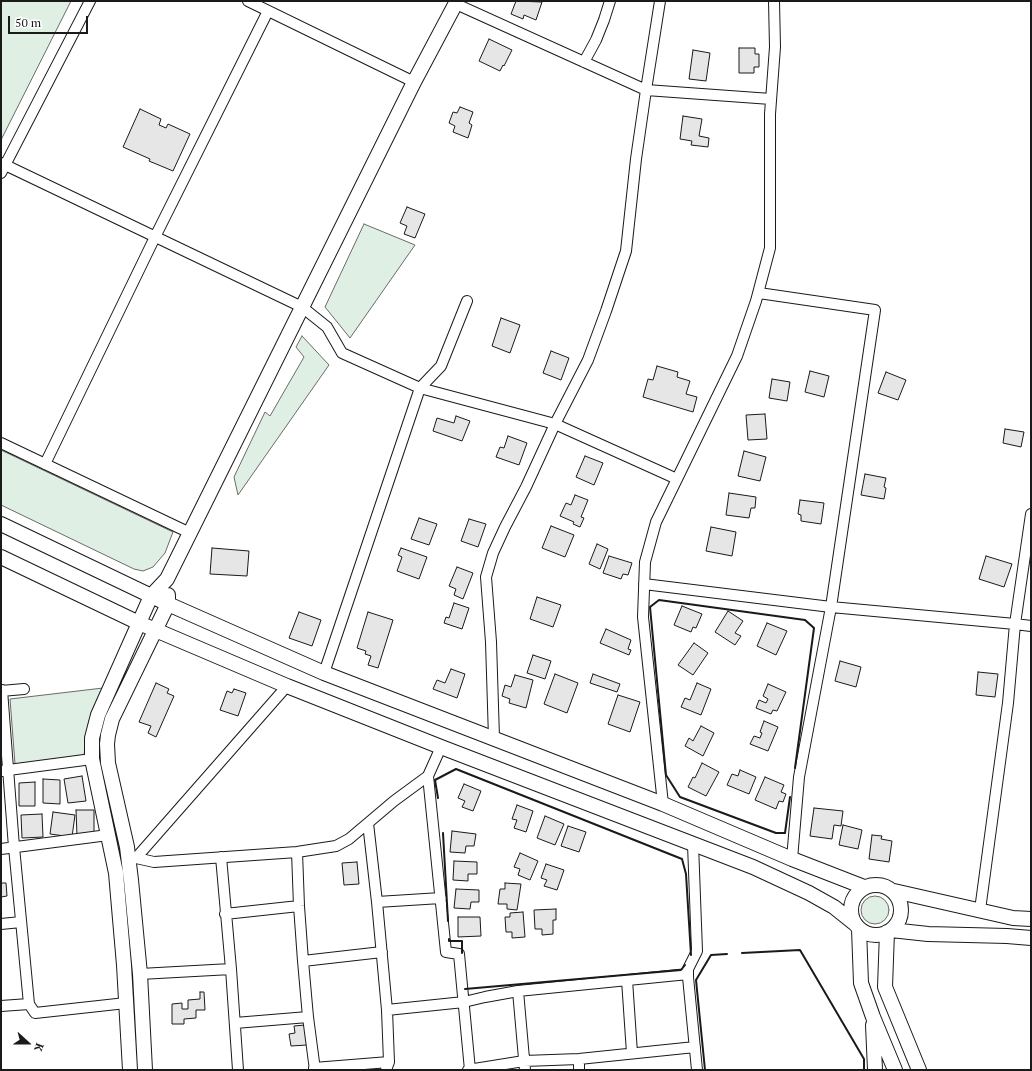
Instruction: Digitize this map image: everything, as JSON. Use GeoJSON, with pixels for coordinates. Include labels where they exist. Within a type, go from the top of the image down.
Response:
{"type":"FeatureCollection","features":[{"type":"Feature","properties":{"kind":"street"},"geometry":{"type":"LineString","coordinates":[[90,1],[2,167],[156,237],[302,307],[327,327],[342,353],[420,388],[555,424],[677,479]]}},
{"type":"Feature","properties":{"kind":"street"},"geometry":{"type":"LineString","coordinates":[[248,1],[414,82]]}},
{"type":"Feature","properties":{"kind":"street"},"geometry":{"type":"LineString","coordinates":[[584,62],[596,40],[610,1]]}},
{"type":"Feature","properties":{"kind":"street"},"geometry":{"type":"LineString","coordinates":[[494,738],[486,577],[493,553],[505,527],[588,360],[626,251],[636,158],[660,1]]}},
{"type":"Feature","properties":{"kind":"street"},"geometry":{"type":"LineString","coordinates":[[663,804],[643,617],[645,562],[656,522],[737,356],[758,293],[770,248],[770,114],[775,47],[774,1]]}},
{"type":"Feature","properties":{"kind":"street"},"geometry":{"type":"LineString","coordinates":[[130,1070],[116,873],[92,759],[92,738],[98,715],[152,596],[167,579],[414,82],[457,2],[646,90],[771,99]]}},
{"type":"Feature","properties":{"kind":"street"},"geometry":{"type":"LineString","coordinates":[[45,464],[268,11]]}},
{"type":"Feature","properties":{"kind":"street"},"geometry":{"type":"LineString","coordinates":[[758,293],[875,310],[831,607],[799,777],[792,859]]}},
{"type":"Feature","properties":{"kind":"street"},"geometry":{"type":"LineString","coordinates":[[324,673],[420,388],[442,366],[467,301]]}},
{"type":"Feature","properties":{"kind":"street"},"geometry":{"type":"LineString","coordinates":[[1,443],[190,533]]}},
{"type":"Feature","properties":{"kind":"street"},"geometry":{"type":"LineString","coordinates":[[980,910],[1008,704],[1015,624],[1031,514]]}},
{"type":"Feature","properties":{"kind":"street"},"geometry":{"type":"LineString","coordinates":[[1,524],[168,604],[324,673],[663,804],[792,859],[864,886]]}},
{"type":"Feature","properties":{"kind":"street"},"geometry":{"type":"LineString","coordinates":[[1,557],[139,623],[287,686],[753,867],[810,892],[834,906],[866,934],[883,934],[897,924],[901,916],[901,907],[899,899],[894,891]]}},
{"type":"Feature","properties":{"kind":"street"},"geometry":{"type":"LineString","coordinates":[[145,1070],[132,859],[127,847],[107,753],[108,735],[112,719],[168,604],[167,579]]}},
{"type":"Feature","properties":{"kind":"street"},"geometry":{"type":"LineString","coordinates":[[644,584],[831,607],[1031,626]]}},
{"type":"Feature","properties":{"kind":"street"},"geometry":{"type":"LineString","coordinates":[[132,859],[287,686]]}},
{"type":"Feature","properties":{"kind":"street"},"geometry":{"type":"LineString","coordinates":[[24,689],[2,690],[5,771],[29,1004],[35,1013],[126,1003]]}},
{"type":"Feature","properties":{"kind":"street"},"geometry":{"type":"LineString","coordinates":[[132,859],[154,862],[297,852],[336,846],[348,839],[394,801],[428,776],[441,747]]}},
{"type":"Feature","properties":{"kind":"street"},"geometry":{"type":"LineString","coordinates":[[5,771],[92,759]]}},
{"type":"Feature","properties":{"kind":"street"},"geometry":{"type":"LineString","coordinates":[[428,776],[446,952],[459,954],[469,1070],[524,1066],[695,1047]]}},
{"type":"Feature","properties":{"kind":"street"},"geometry":{"type":"LineString","coordinates":[[297,852],[303,961],[308,1017],[315,1069],[388,1066],[387,1010],[378,902],[368,823]]}},
{"type":"Feature","properties":{"kind":"street"},"geometry":{"type":"LineString","coordinates":[[1,848],[14,848],[108,835]]}},
{"type":"Feature","properties":{"kind":"street"},"geometry":{"type":"LineString","coordinates":[[692,844],[697,951],[688,969],[688,974],[697,1070]]}},
{"type":"Feature","properties":{"kind":"street"},"geometry":{"type":"LineString","coordinates":[[221,857],[238,1070]]}},
{"type":"Feature","properties":{"kind":"street"},"geometry":{"type":"LineString","coordinates":[[895,1070],[861,983],[856,926],[850,911],[852,898],[857,892],[864,886],[880,884],[894,891],[1013,918],[1031,919]]}},
{"type":"Feature","properties":{"kind":"street"},"geometry":{"type":"LineString","coordinates":[[378,902],[441,898]]}},
{"type":"Feature","properties":{"kind":"street"},"geometry":{"type":"LineString","coordinates":[[225,914],[299,906]]}},
{"type":"Feature","properties":{"kind":"street"},"geometry":{"type":"LineString","coordinates":[[1,924],[21,922]]}},
{"type":"Feature","properties":{"kind":"street"},"geometry":{"type":"LineString","coordinates":[[889,931],[1031,938]]}},
{"type":"Feature","properties":{"kind":"street"},"geometry":{"type":"LineString","coordinates":[[889,931],[885,987],[919,1070]]}},
{"type":"Feature","properties":{"kind":"street"},"geometry":{"type":"LineString","coordinates":[[303,961],[382,952]]}},
{"type":"Feature","properties":{"kind":"street"},"geometry":{"type":"LineString","coordinates":[[140,974],[231,969]]}},
{"type":"Feature","properties":{"kind":"street"},"geometry":{"type":"LineString","coordinates":[[387,1010],[464,1002],[485,996],[518,991],[688,974]]}},
{"type":"Feature","properties":{"kind":"street"},"geometry":{"type":"LineString","coordinates":[[627,980],[632,1053]]}},
{"type":"Feature","properties":{"kind":"street"},"geometry":{"type":"LineString","coordinates":[[518,991],[524,1066]]}},
{"type":"Feature","properties":{"kind":"street"},"geometry":{"type":"LineString","coordinates":[[1,1006],[29,1004]]}},
{"type":"Feature","properties":{"kind":"street"},"geometry":{"type":"LineString","coordinates":[[873,1016],[875,1070]]}},
{"type":"Feature","properties":{"kind":"street"},"geometry":{"type":"LineString","coordinates":[[235,1023],[308,1017]]}},
{"type":"Feature","properties":{"kind":"street"},"geometry":{"type":"LineString","coordinates":[[578,1059],[579,1070]]}},
{"type":"Feature","properties":{"kind":"green space"},"geometry":{"type":"Polygon","coordinates":[[[1,1],[71,1],[1,140],[1,1]]]}},
{"type":"Feature","properties":{"kind":"green space"},"geometry":{"type":"Polygon","coordinates":[[[364,224],[415,245],[350,338],[325,307],[364,224]]]}},
{"type":"Feature","properties":{"kind":"green space"},"geometry":{"type":"Polygon","coordinates":[[[302,336],[329,365],[238,495],[234,477],[265,412],[270,416],[304,357],[296,347],[302,336]]]}},
{"type":"Feature","properties":{"kind":"green space"},"geometry":{"type":"Polygon","coordinates":[[[1,450],[173,532],[165,553],[153,567],[143,571],[134,569],[1,505],[1,450]]]}},
{"type":"Feature","properties":{"kind":"green space"},"geometry":{"type":"Polygon","coordinates":[[[103,688],[89,721],[85,741],[84,759],[15,764],[10,699],[103,688]]]}},
{"type":"Feature","properties":{"kind":"green space"},"geometry":{"type":"Polygon","coordinates":[[[875,896],[885,900],[889,910],[885,920],[875,924],[865,920],[861,910],[865,900],[875,896]]]}},
{"type":"Feature","properties":{"kind":"building"},"geometry":{"type":"Polygon","coordinates":[[[516,1],[542,2],[536,20],[524,15],[523,19],[511,14],[516,1]]]}},
{"type":"Feature","properties":{"kind":"building"},"geometry":{"type":"Polygon","coordinates":[[[489,39],[512,50],[500,71],[479,61],[489,39]]]}},
{"type":"Feature","properties":{"kind":"building"},"geometry":{"type":"Polygon","coordinates":[[[739,48],[755,48],[755,54],[759,54],[759,67],[754,67],[754,73],[739,73],[739,48]]]}},
{"type":"Feature","properties":{"kind":"building"},"geometry":{"type":"Polygon","coordinates":[[[693,50],[710,53],[706,81],[689,79],[693,50]]]}},
{"type":"Feature","properties":{"kind":"building"},"geometry":{"type":"Polygon","coordinates":[[[460,107],[473,112],[469,123],[472,125],[468,138],[453,132],[455,126],[449,123],[453,112],[457,113],[460,107]]]}},
{"type":"Feature","properties":{"kind":"building"},"geometry":{"type":"Polygon","coordinates":[[[140,109],[161,119],[159,125],[166,128],[168,124],[190,134],[173,171],[149,161],[150,159],[123,147],[140,109]]]}},
{"type":"Feature","properties":{"kind":"building"},"geometry":{"type":"Polygon","coordinates":[[[683,116],[702,119],[699,136],[709,138],[708,147],[691,145],[692,141],[680,139],[683,116]]]}},
{"type":"Feature","properties":{"kind":"building"},"geometry":{"type":"Polygon","coordinates":[[[407,207],[425,214],[415,238],[404,234],[407,226],[400,223],[407,207]]]}},
{"type":"Feature","properties":{"kind":"building"},"geometry":{"type":"Polygon","coordinates":[[[501,318],[520,325],[510,353],[492,346],[501,318]]]}},
{"type":"Feature","properties":{"kind":"building"},"geometry":{"type":"Polygon","coordinates":[[[551,351],[569,358],[561,380],[543,373],[551,351]]]}},
{"type":"Feature","properties":{"kind":"building"},"geometry":{"type":"Polygon","coordinates":[[[657,366],[678,372],[677,377],[690,381],[686,394],[697,397],[693,412],[643,397],[648,379],[653,380],[657,366]]]}},
{"type":"Feature","properties":{"kind":"building"},"geometry":{"type":"Polygon","coordinates":[[[810,371],[829,376],[824,397],[805,392],[810,371]]]}},
{"type":"Feature","properties":{"kind":"building"},"geometry":{"type":"Polygon","coordinates":[[[886,372],[906,380],[898,400],[878,393],[886,372]]]}},
{"type":"Feature","properties":{"kind":"building"},"geometry":{"type":"Polygon","coordinates":[[[772,379],[790,382],[787,401],[769,398],[772,379]]]}},
{"type":"Feature","properties":{"kind":"building"},"geometry":{"type":"Polygon","coordinates":[[[765,414],[767,439],[748,440],[746,415],[765,414]]]}},
{"type":"Feature","properties":{"kind":"building"},"geometry":{"type":"Polygon","coordinates":[[[456,416],[470,421],[462,441],[433,431],[437,418],[454,423],[456,416]]]}},
{"type":"Feature","properties":{"kind":"building"},"geometry":{"type":"Polygon","coordinates":[[[1005,429],[1024,432],[1021,447],[1003,443],[1005,429]]]}},
{"type":"Feature","properties":{"kind":"building"},"geometry":{"type":"Polygon","coordinates":[[[508,436],[527,443],[519,465],[496,457],[500,447],[504,448],[508,436]]]}},
{"type":"Feature","properties":{"kind":"building"},"geometry":{"type":"Polygon","coordinates":[[[744,451],[766,457],[760,481],[738,476],[744,451]]]}},
{"type":"Feature","properties":{"kind":"building"},"geometry":{"type":"Polygon","coordinates":[[[585,456],[603,463],[594,485],[576,477],[585,456]]]}},
{"type":"Feature","properties":{"kind":"building"},"geometry":{"type":"Polygon","coordinates":[[[865,474],[886,478],[884,499],[861,495],[865,474]]]}},
{"type":"Feature","properties":{"kind":"building"},"geometry":{"type":"Polygon","coordinates":[[[729,493],[756,497],[755,508],[751,508],[749,518],[726,515],[729,493]]]}},
{"type":"Feature","properties":{"kind":"building"},"geometry":{"type":"Polygon","coordinates":[[[575,495],[588,500],[581,517],[584,518],[580,527],[573,524],[574,522],[560,516],[566,503],[571,505],[575,495]]]}},
{"type":"Feature","properties":{"kind":"building"},"geometry":{"type":"Polygon","coordinates":[[[800,500],[824,503],[821,524],[801,521],[801,515],[798,514],[800,500]]]}},
{"type":"Feature","properties":{"kind":"building"},"geometry":{"type":"Polygon","coordinates":[[[419,518],[437,524],[429,545],[411,539],[419,518]]]}},
{"type":"Feature","properties":{"kind":"building"},"geometry":{"type":"Polygon","coordinates":[[[469,519],[486,524],[478,547],[461,541],[469,519]]]}},
{"type":"Feature","properties":{"kind":"building"},"geometry":{"type":"Polygon","coordinates":[[[551,526],[574,535],[565,557],[542,548],[551,526]]]}},
{"type":"Feature","properties":{"kind":"building"},"geometry":{"type":"Polygon","coordinates":[[[711,527],[736,532],[732,556],[706,551],[711,527]]]}},
{"type":"Feature","properties":{"kind":"building"},"geometry":{"type":"Polygon","coordinates":[[[597,544],[608,549],[600,569],[589,564],[597,544]]]}},
{"type":"Feature","properties":{"kind":"building"},"geometry":{"type":"Polygon","coordinates":[[[212,548],[249,551],[247,576],[210,574],[212,548]]]}},
{"type":"Feature","properties":{"kind":"building"},"geometry":{"type":"Polygon","coordinates":[[[401,548],[427,557],[419,579],[397,571],[402,557],[398,555],[401,548]]]}},
{"type":"Feature","properties":{"kind":"building"},"geometry":{"type":"Polygon","coordinates":[[[609,556],[632,563],[628,575],[623,574],[621,579],[603,573],[609,556]]]}},
{"type":"Feature","properties":{"kind":"building"},"geometry":{"type":"Polygon","coordinates":[[[986,556],[1012,564],[1004,587],[979,579],[986,556]]]}},
{"type":"Feature","properties":{"kind":"building"},"geometry":{"type":"Polygon","coordinates":[[[457,567],[473,573],[463,599],[454,595],[456,589],[449,586],[457,567]]]}},
{"type":"Feature","properties":{"kind":"building"},"geometry":{"type":"Polygon","coordinates":[[[537,597],[561,605],[553,627],[530,619],[537,597]]]}},
{"type":"Feature","properties":{"kind":"building"},"geometry":{"type":"Polygon","coordinates":[[[454,603],[469,608],[462,629],[444,623],[446,617],[449,618],[454,603]]]}},
{"type":"Feature","properties":{"kind":"building"},"geometry":{"type":"Polygon","coordinates":[[[682,606],[702,614],[696,628],[693,627],[691,632],[674,625],[682,606]]]}},
{"type":"Feature","properties":{"kind":"building"},"geometry":{"type":"Polygon","coordinates":[[[728,611],[743,621],[735,633],[741,636],[735,645],[715,632],[728,611]]]}},
{"type":"Feature","properties":{"kind":"building"},"geometry":{"type":"Polygon","coordinates":[[[299,612],[321,620],[312,646],[289,638],[299,612]]]}},
{"type":"Feature","properties":{"kind":"building"},"geometry":{"type":"Polygon","coordinates":[[[368,612],[393,620],[378,668],[368,665],[371,656],[365,654],[366,651],[357,648],[368,612]]]}},
{"type":"Feature","properties":{"kind":"building"},"geometry":{"type":"Polygon","coordinates":[[[767,623],[787,631],[776,655],[757,646],[767,623]]]}},
{"type":"Feature","properties":{"kind":"building"},"geometry":{"type":"Polygon","coordinates":[[[606,629],[631,640],[628,649],[631,650],[629,655],[600,643],[606,629]]]}},
{"type":"Feature","properties":{"kind":"building"},"geometry":{"type":"Polygon","coordinates":[[[694,643],[708,653],[693,675],[678,665],[694,643]]]}},
{"type":"Feature","properties":{"kind":"building"},"geometry":{"type":"Polygon","coordinates":[[[533,655],[551,661],[545,679],[527,673],[533,655]]]}},
{"type":"Feature","properties":{"kind":"building"},"geometry":{"type":"Polygon","coordinates":[[[840,661],[861,667],[856,687],[835,681],[840,661]]]}},
{"type":"Feature","properties":{"kind":"building"},"geometry":{"type":"Polygon","coordinates":[[[451,669],[465,674],[457,698],[433,689],[437,680],[445,683],[451,669]]]}},
{"type":"Feature","properties":{"kind":"building"},"geometry":{"type":"Polygon","coordinates":[[[978,672],[998,674],[995,697],[976,695],[978,672]]]}},
{"type":"Feature","properties":{"kind":"building"},"geometry":{"type":"Polygon","coordinates":[[[555,674],[578,683],[567,713],[544,704],[555,674]]]}},
{"type":"Feature","properties":{"kind":"building"},"geometry":{"type":"Polygon","coordinates":[[[593,674],[620,684],[617,692],[590,683],[593,674]]]}},
{"type":"Feature","properties":{"kind":"building"},"geometry":{"type":"Polygon","coordinates":[[[515,675],[533,680],[526,708],[509,703],[510,699],[502,696],[505,685],[511,687],[515,675]]]}},
{"type":"Feature","properties":{"kind":"building"},"geometry":{"type":"Polygon","coordinates":[[[156,683],[169,689],[167,693],[174,696],[156,737],[148,733],[151,726],[139,722],[156,683]]]}},
{"type":"Feature","properties":{"kind":"building"},"geometry":{"type":"Polygon","coordinates":[[[697,683],[711,689],[701,715],[681,707],[685,698],[690,700],[697,683]]]}},
{"type":"Feature","properties":{"kind":"building"},"geometry":{"type":"Polygon","coordinates":[[[768,684],[786,692],[777,711],[773,710],[771,714],[756,708],[759,700],[766,703],[768,699],[763,696],[768,684]]]}},
{"type":"Feature","properties":{"kind":"building"},"geometry":{"type":"Polygon","coordinates":[[[234,689],[246,693],[238,716],[220,710],[227,691],[232,693],[234,689]]]}},
{"type":"Feature","properties":{"kind":"building"},"geometry":{"type":"Polygon","coordinates":[[[618,695],[640,702],[630,732],[608,724],[618,695]]]}},
{"type":"Feature","properties":{"kind":"building"},"geometry":{"type":"Polygon","coordinates":[[[764,721],[778,727],[768,751],[750,744],[754,736],[760,738],[762,733],[760,732],[764,721]]]}},
{"type":"Feature","properties":{"kind":"building"},"geometry":{"type":"Polygon","coordinates":[[[701,726],[714,733],[703,756],[685,746],[689,738],[693,741],[701,726]]]}},
{"type":"Feature","properties":{"kind":"building"},"geometry":{"type":"Polygon","coordinates":[[[702,763],[719,772],[706,796],[688,787],[693,777],[695,778],[702,763]]]}},
{"type":"Feature","properties":{"kind":"building"},"geometry":{"type":"Polygon","coordinates":[[[740,770],[756,777],[749,794],[727,785],[732,774],[738,776],[740,770]]]}},
{"type":"Feature","properties":{"kind":"building"},"geometry":{"type":"Polygon","coordinates":[[[82,776],[86,801],[68,803],[64,779],[82,776]]]}},
{"type":"Feature","properties":{"kind":"building"},"geometry":{"type":"Polygon","coordinates":[[[765,777],[784,785],[781,792],[786,794],[783,802],[779,801],[776,809],[755,800],[765,777]]]}},
{"type":"Feature","properties":{"kind":"building"},"geometry":{"type":"Polygon","coordinates":[[[43,779],[60,780],[60,804],[43,803],[43,779]]]}},
{"type":"Feature","properties":{"kind":"building"},"geometry":{"type":"Polygon","coordinates":[[[35,782],[35,806],[19,806],[19,783],[35,782]]]}},
{"type":"Feature","properties":{"kind":"building"},"geometry":{"type":"Polygon","coordinates":[[[464,784],[481,791],[473,811],[462,807],[465,801],[458,798],[464,784]]]}},
{"type":"Feature","properties":{"kind":"building"},"geometry":{"type":"Polygon","coordinates":[[[517,805],[533,811],[526,832],[514,828],[517,820],[512,819],[517,805]]]}},
{"type":"Feature","properties":{"kind":"building"},"geometry":{"type":"Polygon","coordinates":[[[814,808],[843,811],[841,826],[834,825],[832,839],[810,836],[814,808]]]}},
{"type":"Feature","properties":{"kind":"building"},"geometry":{"type":"Polygon","coordinates":[[[76,810],[94,810],[94,835],[77,836],[76,810]]]}},
{"type":"Feature","properties":{"kind":"building"},"geometry":{"type":"Polygon","coordinates":[[[53,812],[75,815],[72,837],[50,834],[53,812]]]}},
{"type":"Feature","properties":{"kind":"building"},"geometry":{"type":"Polygon","coordinates":[[[42,814],[43,837],[22,838],[21,815],[42,814]]]}},
{"type":"Feature","properties":{"kind":"building"},"geometry":{"type":"Polygon","coordinates":[[[545,816],[564,824],[555,845],[537,838],[545,816]]]}},
{"type":"Feature","properties":{"kind":"building"},"geometry":{"type":"Polygon","coordinates":[[[843,825],[862,830],[858,849],[839,845],[843,825]]]}},
{"type":"Feature","properties":{"kind":"building"},"geometry":{"type":"Polygon","coordinates":[[[568,826],[586,832],[579,852],[561,846],[568,826]]]}},
{"type":"Feature","properties":{"kind":"building"},"geometry":{"type":"Polygon","coordinates":[[[452,831],[476,834],[474,846],[466,846],[465,853],[450,852],[452,831]]]}},
{"type":"Feature","properties":{"kind":"building"},"geometry":{"type":"Polygon","coordinates":[[[872,835],[882,836],[881,839],[892,841],[889,862],[869,859],[872,835]]]}},
{"type":"Feature","properties":{"kind":"building"},"geometry":{"type":"Polygon","coordinates":[[[520,853],[538,861],[530,880],[518,875],[520,869],[514,867],[520,853]]]}},
{"type":"Feature","properties":{"kind":"building"},"geometry":{"type":"Polygon","coordinates":[[[454,861],[477,862],[477,874],[468,874],[468,881],[453,880],[454,861]]]}},
{"type":"Feature","properties":{"kind":"building"},"geometry":{"type":"Polygon","coordinates":[[[357,862],[359,884],[344,885],[342,863],[357,862]]]}},
{"type":"Feature","properties":{"kind":"building"},"geometry":{"type":"Polygon","coordinates":[[[546,864],[564,870],[557,890],[544,886],[547,880],[541,878],[546,864]]]}},
{"type":"Feature","properties":{"kind":"building"},"geometry":{"type":"Polygon","coordinates":[[[1,883],[6,883],[7,896],[1,897],[1,883]]]}},
{"type":"Feature","properties":{"kind":"building"},"geometry":{"type":"Polygon","coordinates":[[[505,883],[521,884],[517,910],[507,909],[507,904],[498,904],[500,889],[505,889],[505,883]]]}},
{"type":"Feature","properties":{"kind":"building"},"geometry":{"type":"Polygon","coordinates":[[[456,889],[479,890],[479,902],[471,902],[470,909],[454,908],[456,889]]]}},
{"type":"Feature","properties":{"kind":"building"},"geometry":{"type":"Polygon","coordinates":[[[556,909],[556,920],[553,920],[553,934],[542,935],[542,929],[535,929],[534,910],[556,909]]]}},
{"type":"Feature","properties":{"kind":"building"},"geometry":{"type":"Polygon","coordinates":[[[523,912],[525,937],[512,938],[512,932],[506,932],[505,917],[510,917],[510,913],[523,912]]]}},
{"type":"Feature","properties":{"kind":"building"},"geometry":{"type":"Polygon","coordinates":[[[458,917],[480,917],[481,936],[458,937],[458,917]]]}},
{"type":"Feature","properties":{"kind":"building"},"geometry":{"type":"Polygon","coordinates":[[[200,992],[204,992],[205,1010],[196,1010],[196,1018],[184,1019],[184,1024],[172,1024],[172,1004],[182,1003],[182,1009],[188,1009],[188,1000],[200,999],[200,992]]]}},
{"type":"Feature","properties":{"kind":"building"},"geometry":{"type":"Polygon","coordinates":[[[305,1025],[307,1045],[291,1046],[289,1034],[295,1033],[294,1026],[305,1025]]]}},
{"type":"Feature","properties":{"kind":"wall"},"geometry":{"type":"LineString","coordinates":[[790,797],[785,833],[776,833],[680,797],[666,775],[650,607],[659,600],[805,620],[814,628],[795,768]]}},
{"type":"Feature","properties":{"kind":"wall"},"geometry":{"type":"LineString","coordinates":[[438,798],[435,780],[456,769],[682,859],[686,874],[691,955]]}},
{"type":"Feature","properties":{"kind":"wall"},"geometry":{"type":"LineString","coordinates":[[443,833],[448,921]]}},
{"type":"Feature","properties":{"kind":"wall"},"geometry":{"type":"LineString","coordinates":[[449,939],[449,941],[462,941],[462,953]]}},
{"type":"Feature","properties":{"kind":"wall"},"geometry":{"type":"LineString","coordinates":[[742,953],[800,950],[864,1059],[864,1070]]}},
{"type":"Feature","properties":{"kind":"wall"},"geometry":{"type":"LineString","coordinates":[[705,1070],[696,980],[711,955],[727,954]]}},
{"type":"Feature","properties":{"kind":"wall"},"geometry":{"type":"LineString","coordinates":[[465,989],[681,970],[685,965]]}}]}
